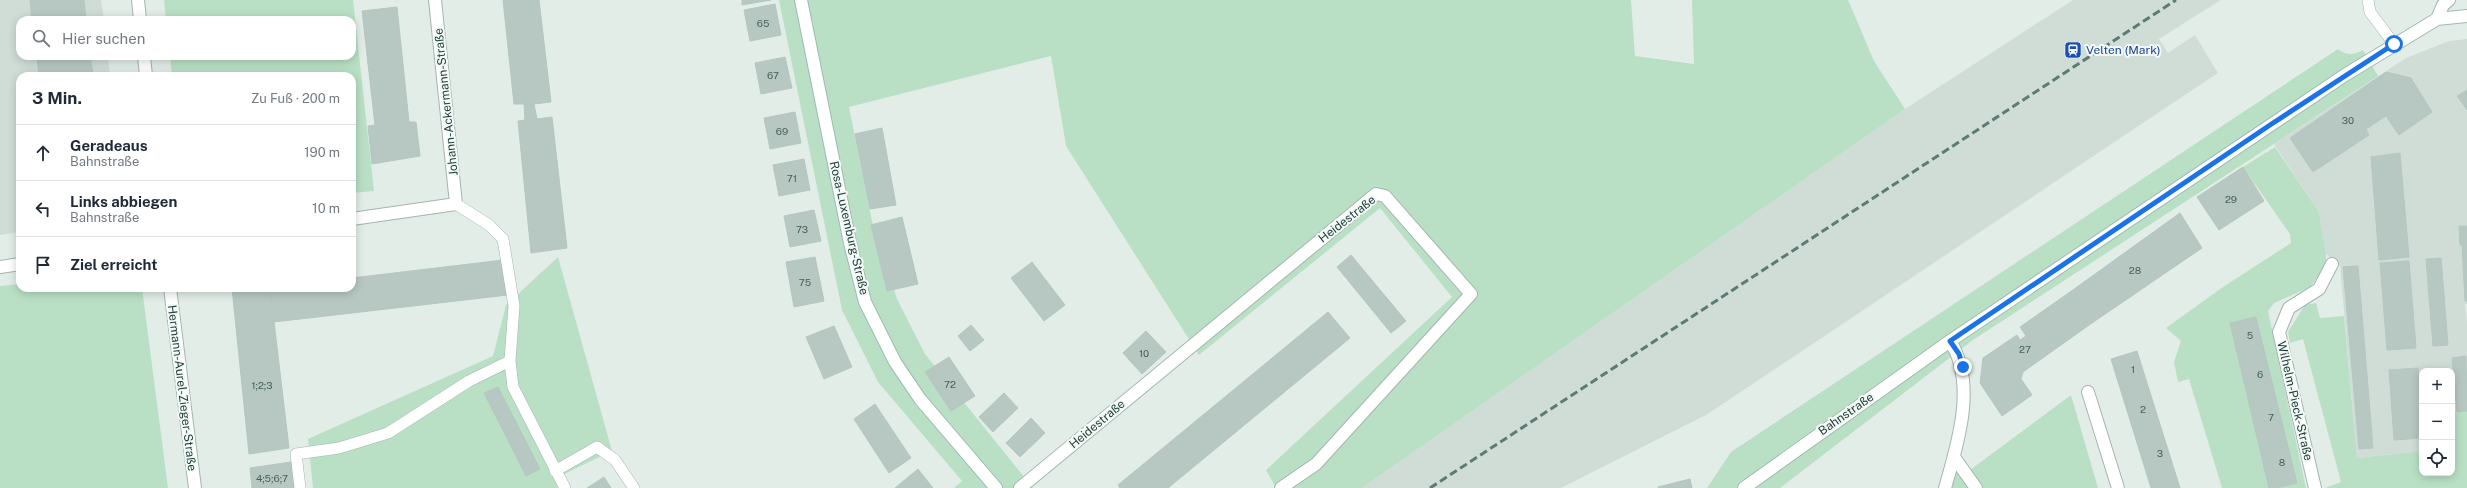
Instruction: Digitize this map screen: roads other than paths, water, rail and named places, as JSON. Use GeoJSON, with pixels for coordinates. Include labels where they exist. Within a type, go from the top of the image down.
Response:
{"type":"FeatureCollection","features":[{"type":"Feature","properties":{"kind":"street"},"geometry":{"type":"LineString","coordinates":[[138,0],[140,16]]}},
{"type":"Feature","properties":{"kind":"street","name":"Johann-Ackermann-Straße"},"geometry":{"type":"LineString","coordinates":[[435,0],[456,204]]}},
{"type":"Feature","properties":{"kind":"street","name":"Rosa-Luxemburg-Straße"},"geometry":{"type":"LineString","coordinates":[[801,0],[850,243],[865,302],[895,362],[920,399],[993,487]]}},
{"type":"Feature","properties":{"kind":"street"},"geometry":{"type":"LineString","coordinates":[[2437,19],[2443,5],[2449,0]]}},
{"type":"Feature","properties":{"kind":"street","name":"Bahnstraße"},"geometry":{"type":"LineString","coordinates":[[1744,488],[1950,341],[2270,125],[2394,44],[2437,19],[2467,16]]}},
{"type":"Feature","properties":{"kind":"street"},"geometry":{"type":"LineString","coordinates":[[144,60],[146,72]]}},
{"type":"Feature","properties":{"kind":"street","name":"Heidestraße"},"geometry":{"type":"LineString","coordinates":[[1020,488],[1376,194],[1386,196],[1470,294],[1316,464],[1281,488]]}},
{"type":"Feature","properties":{"kind":"street"},"geometry":{"type":"LineString","coordinates":[[356,218],[456,204]]}},
{"type":"Feature","properties":{"kind":"street","name":"Wilhelm-Pieck-Straße"},"geometry":{"type":"LineString","coordinates":[[2315,488],[2279,332],[2290,308],[2319,289],[2332,264]]}},
{"type":"Feature","properties":{"kind":"street"},"geometry":{"type":"LineString","coordinates":[[0,267],[16,265]]}},
{"type":"Feature","properties":{"kind":"street","name":"Hermann-Aurel-Zieger-Straße"},"geometry":{"type":"LineString","coordinates":[[170,292],[195,488]]}},
{"type":"Feature","properties":{"kind":"street"},"geometry":{"type":"LineString","coordinates":[[1945,488],[1960,435],[1963,367],[1959,354],[1950,341]]}},
{"type":"Feature","properties":{"kind":"street"},"geometry":{"type":"LineString","coordinates":[[2088,392],[2118,488]]}},
{"type":"Feature","properties":{"kind":"street"},"geometry":{"type":"LineString","coordinates":[[1954,457],[1976,488]]}},
{"type":"Feature","properties":{"kind":"lane"},"geometry":{"type":"LineString","coordinates":[[2368,0],[2370,12],[2394,44]]}},
{"type":"Feature","properties":{"kind":"lane"},"geometry":{"type":"LineString","coordinates":[[456,204],[489,225],[503,239],[514,306],[510,361],[513,387],[565,488]]}},
{"type":"Feature","properties":{"kind":"lane"},"geometry":{"type":"LineString","coordinates":[[300,488],[296,454],[339,448],[388,433],[469,381],[510,361]]}},
{"type":"Feature","properties":{"kind":"lane"},"geometry":{"type":"LineString","coordinates":[[555,471],[597,447],[615,460],[634,488]]}},
{"type":"Feature","properties":{"kind":"railway"},"geometry":{"type":"LineString","coordinates":[[1430,488],[2176,0]]}},
{"type":"Feature","properties":{"kind":"place","name":"Velten (Mark)"},"geometry":{"type":"Point","coordinates":[2073,50]}}]}
